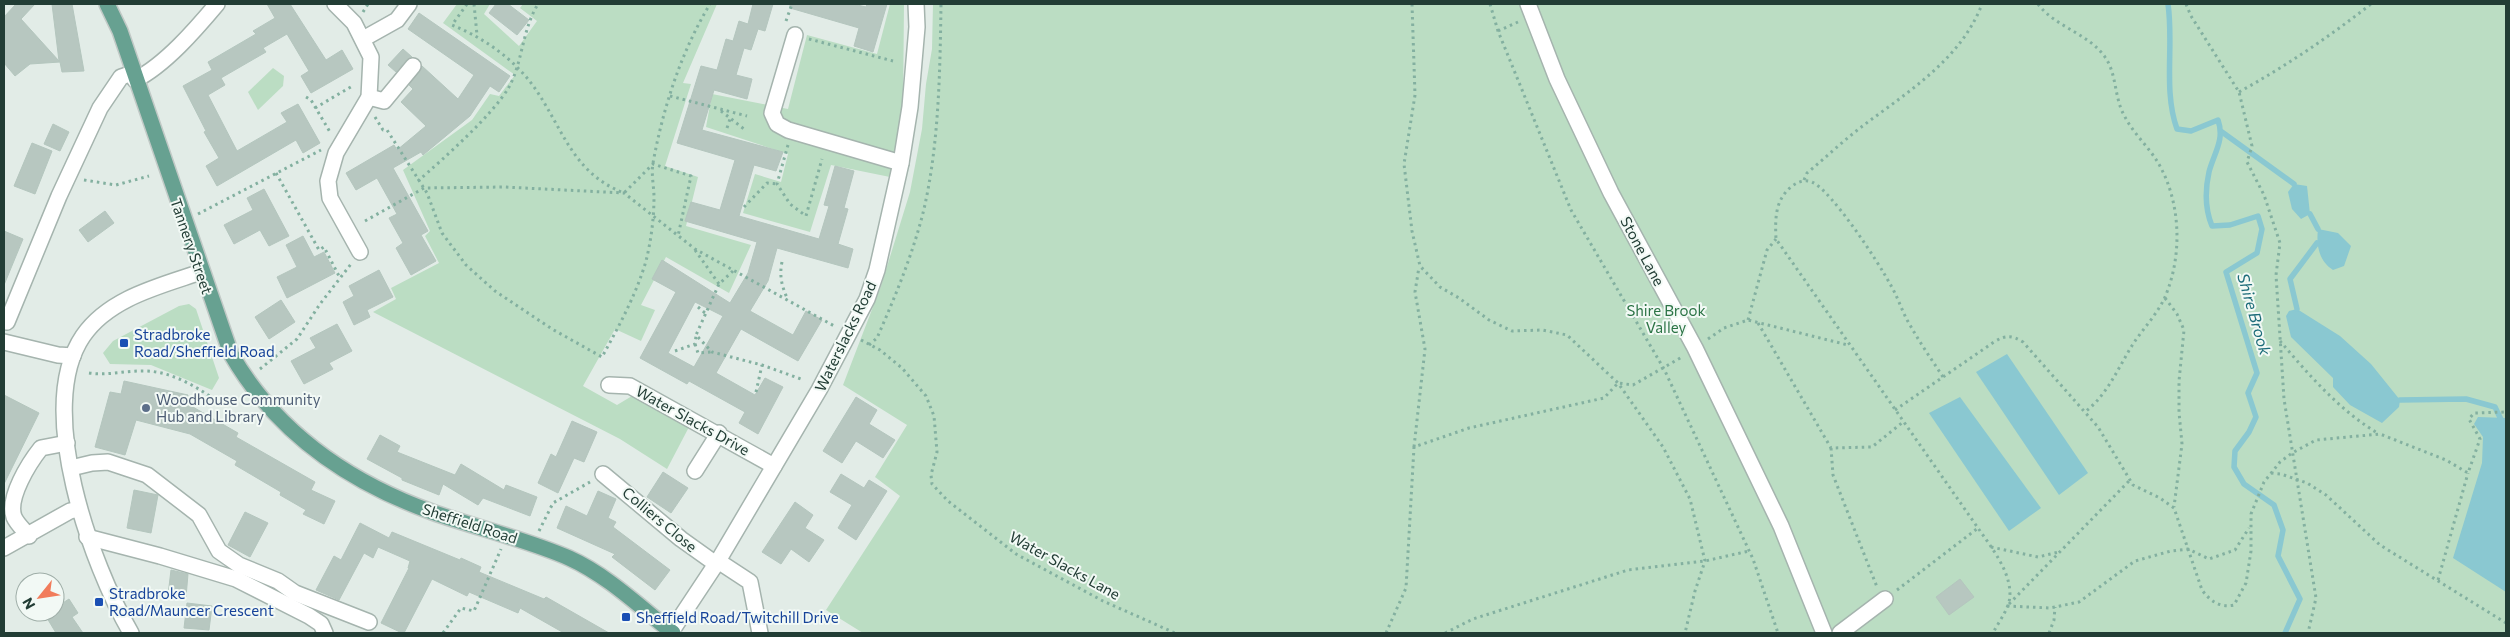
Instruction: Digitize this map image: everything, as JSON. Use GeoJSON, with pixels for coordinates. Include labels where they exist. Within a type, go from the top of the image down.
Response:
{"type":"FeatureCollection","features":[{"type":"Feature","properties":{"kind":"main road","name":"Tannery Street"},"geometry":{"type":"LineString","coordinates":[[107,4],[120,31],[183,220],[231,354],[245,380],[270,410]]}},
{"type":"Feature","properties":{"kind":"main road","name":"Sheffield Road"},"geometry":{"type":"LineString","coordinates":[[270,410],[310,447],[366,483],[432,512],[532,544],[571,559],[609,583],[672,632]]}},
{"type":"Feature","properties":{"kind":"street"},"geometry":{"type":"LineString","coordinates":[[6,322],[59,196],[100,108],[121,77],[134,76],[157,65],[201,23],[217,4]]}},
{"type":"Feature","properties":{"kind":"street"},"geometry":{"type":"LineString","coordinates":[[335,4],[354,23],[371,57],[369,98],[336,153],[328,182],[330,198],[360,252]]}},
{"type":"Feature","properties":{"kind":"street"},"geometry":{"type":"LineString","coordinates":[[364,40],[397,20],[409,4]]}},
{"type":"Feature","properties":{"kind":"street","name":"Waterslacks Road"},"geometry":{"type":"LineString","coordinates":[[672,632],[717,562],[819,390],[867,299],[877,270],[901,163],[910,107],[916,4]]}},
{"type":"Feature","properties":{"kind":"street","name":"Stone Lane"},"geometry":{"type":"LineString","coordinates":[[1530,10],[1557,79],[1611,193],[1695,348],[1781,526],[1824,633]]}},
{"type":"Feature","properties":{"kind":"street"},"geometry":{"type":"LineString","coordinates":[[799,36],[772,113],[777,124],[788,130],[901,163]]}},
{"type":"Feature","properties":{"kind":"street"},"geometry":{"type":"LineString","coordinates":[[369,98],[384,101],[413,66]]}},
{"type":"Feature","properties":{"kind":"street"},"geometry":{"type":"LineString","coordinates":[[131,633],[110,595],[87,538],[79,508],[67,443],[65,403],[73,356],[83,336],[97,320],[118,305],[148,290],[202,272]]}},
{"type":"Feature","properties":{"kind":"street"},"geometry":{"type":"LineString","coordinates":[[4,342],[58,355],[73,356]]}},
{"type":"Feature","properties":{"kind":"street","name":"Water Slacks Drive"},"geometry":{"type":"LineString","coordinates":[[609,385],[630,386],[719,433],[774,466]]}},
{"type":"Feature","properties":{"kind":"street"},"geometry":{"type":"LineString","coordinates":[[695,471],[719,433]]}},
{"type":"Feature","properties":{"kind":"street"},"geometry":{"type":"LineString","coordinates":[[29,536],[13,515],[12,507],[18,486],[30,462],[41,448],[67,443]]}},
{"type":"Feature","properties":{"kind":"street"},"geometry":{"type":"LineString","coordinates":[[71,468],[92,463],[108,462],[147,475],[199,515],[219,551],[239,565],[278,581],[304,596],[369,622]]}},
{"type":"Feature","properties":{"kind":"street","name":"Colliers Close"},"geometry":{"type":"LineString","coordinates":[[604,474],[681,539],[750,582],[760,633]]}},
{"type":"Feature","properties":{"kind":"street"},"geometry":{"type":"LineString","coordinates":[[4,548],[29,536],[70,511],[79,508]]}},
{"type":"Feature","properties":{"kind":"street"},"geometry":{"type":"LineString","coordinates":[[87,538],[160,556],[236,579],[309,616],[321,624],[325,633]]}},
{"type":"Feature","properties":{"kind":"street"},"geometry":{"type":"LineString","coordinates":[[1840,633],[1885,599]]}},
{"type":"Feature","properties":{"kind":"path"},"geometry":{"type":"LineString","coordinates":[[467,4],[452,25],[477,35],[517,67],[548,108],[575,156],[607,186],[624,193],[694,249],[837,327]]}},
{"type":"Feature","properties":{"kind":"path"},"geometry":{"type":"LineString","coordinates":[[474,4],[477,35]]}},
{"type":"Feature","properties":{"kind":"path"},"geometry":{"type":"LineString","coordinates":[[418,181],[496,105],[509,87],[517,67],[528,25],[538,4]]}},
{"type":"Feature","properties":{"kind":"path"},"geometry":{"type":"LineString","coordinates":[[373,113],[383,130],[387,130],[424,188],[442,233],[455,253],[480,279],[545,324],[602,357],[637,288],[646,259],[654,218],[652,164],[670,96],[693,36],[710,4]]}},
{"type":"Feature","properties":{"kind":"path"},"geometry":{"type":"LineString","coordinates":[[785,22],[792,4]]}},
{"type":"Feature","properties":{"kind":"path"},"geometry":{"type":"LineString","coordinates":[[869,345],[877,338],[906,270],[924,209],[939,82],[941,4]]}},
{"type":"Feature","properties":{"kind":"path"},"geometry":{"type":"LineString","coordinates":[[1386,633],[1406,588],[1414,447],[1424,349],[1415,292],[1420,266],[1412,231],[1404,164],[1415,95],[1412,4]]}},
{"type":"Feature","properties":{"kind":"path"},"geometry":{"type":"LineString","coordinates":[[1490,4],[1498,31],[1571,210],[1664,369],[1749,550],[1778,633]]}},
{"type":"Feature","properties":{"kind":"path"},"geometry":{"type":"LineString","coordinates":[[1982,4],[1975,22],[1945,60],[1829,154],[1807,173],[1804,180],[1793,185],[1782,196],[1777,209],[1776,239],[1991,547],[2004,570],[2009,587],[2007,606]]}},
{"type":"Feature","properties":{"kind":"path"},"geometry":{"type":"LineString","coordinates":[[2038,4],[2046,14],[2090,40],[2106,58],[2113,76],[2116,99],[2124,116],[2157,161],[2171,195],[2178,231],[2173,271],[2164,298],[2111,383],[2096,403],[2085,412]]}},
{"type":"Feature","properties":{"kind":"path"},"geometry":{"type":"LineString","coordinates":[[2186,4],[2191,16],[2239,92],[2252,146],[2247,162],[2264,195],[2280,243],[2276,276],[2284,399],[2316,598],[2308,633]]}},
{"type":"Feature","properties":{"kind":"path"},"geometry":{"type":"LineString","coordinates":[[2239,92],[2290,64],[2371,4]]}},
{"type":"Feature","properties":{"kind":"path"},"geometry":{"type":"LineString","coordinates":[[1498,31],[1530,10]]}},
{"type":"Feature","properties":{"kind":"path"},"geometry":{"type":"LineString","coordinates":[[799,36],[893,61]]}},
{"type":"Feature","properties":{"kind":"path"},"geometry":{"type":"LineString","coordinates":[[315,108],[359,82]]}},
{"type":"Feature","properties":{"kind":"path"},"geometry":{"type":"LineString","coordinates":[[670,96],[747,116]]}},
{"type":"Feature","properties":{"kind":"path"},"geometry":{"type":"LineString","coordinates":[[306,97],[311,100],[333,137]]}},
{"type":"Feature","properties":{"kind":"path"},"geometry":{"type":"LineString","coordinates":[[719,109],[744,129]]}},
{"type":"Feature","properties":{"kind":"path"},"geometry":{"type":"LineString","coordinates":[[727,128],[730,118]]}},
{"type":"Feature","properties":{"kind":"path"},"geometry":{"type":"LineString","coordinates":[[789,142],[777,184],[790,204],[806,216],[822,159]]}},
{"type":"Feature","properties":{"kind":"path"},"geometry":{"type":"LineString","coordinates":[[183,220],[328,146]]}},
{"type":"Feature","properties":{"kind":"path"},"geometry":{"type":"LineString","coordinates":[[365,221],[424,188],[504,187],[624,193],[652,164]]}},
{"type":"Feature","properties":{"kind":"path"},"geometry":{"type":"LineString","coordinates":[[652,164],[691,176],[678,236]]}},
{"type":"Feature","properties":{"kind":"path"},"geometry":{"type":"LineString","coordinates":[[276,173],[319,250],[324,247],[340,278]]}},
{"type":"Feature","properties":{"kind":"path"},"geometry":{"type":"LineString","coordinates":[[78,179],[116,185],[149,176]]}},
{"type":"Feature","properties":{"kind":"path"},"geometry":{"type":"LineString","coordinates":[[1804,180],[1821,189],[1849,222],[1890,284],[1910,325],[1943,376]]}},
{"type":"Feature","properties":{"kind":"path"},"geometry":{"type":"LineString","coordinates":[[744,207],[767,183],[777,184]]}},
{"type":"Feature","properties":{"kind":"path"},"geometry":{"type":"LineString","coordinates":[[1748,320],[1767,250],[1776,239]]}},
{"type":"Feature","properties":{"kind":"path"},"geometry":{"type":"LineString","coordinates":[[694,249],[719,284]]}},
{"type":"Feature","properties":{"kind":"path"},"geometry":{"type":"LineString","coordinates":[[782,262],[780,273],[782,289],[788,301]]}},
{"type":"Feature","properties":{"kind":"path"},"geometry":{"type":"LineString","coordinates":[[245,380],[297,339],[352,264]]}},
{"type":"Feature","properties":{"kind":"path"},"geometry":{"type":"LineString","coordinates":[[1420,266],[1440,288],[1459,298],[1489,320],[1512,331],[1542,330],[1567,335],[1618,383],[1663,447],[1690,499],[1705,561],[1695,591],[1685,633]]}},
{"type":"Feature","properties":{"kind":"path"},"geometry":{"type":"LineString","coordinates":[[733,271],[719,284],[705,313],[696,335],[698,353],[712,352],[762,365],[801,379]]}},
{"type":"Feature","properties":{"kind":"path"},"geometry":{"type":"LineString","coordinates":[[2164,298],[2177,314],[2184,330],[2178,412],[2182,444],[2174,508],[2202,590],[2208,598],[2225,606],[2234,604],[2246,583],[2251,551],[2249,528],[2254,506],[2264,483],[2280,462],[2316,440],[2380,434]]}},
{"type":"Feature","properties":{"kind":"path"},"geometry":{"type":"LineString","coordinates":[[698,308],[705,313]]}},
{"type":"Feature","properties":{"kind":"path"},"geometry":{"type":"LineString","coordinates":[[1618,383],[1633,384],[1664,369],[1724,328],[1748,320],[1849,345]]}},
{"type":"Feature","properties":{"kind":"path"},"geometry":{"type":"LineString","coordinates":[[1758,322],[1831,448],[1833,475],[1876,586],[1885,599],[1978,528]]}},
{"type":"Feature","properties":{"kind":"path"},"geometry":{"type":"LineString","coordinates":[[696,335],[712,352]]}},
{"type":"Feature","properties":{"kind":"path"},"geometry":{"type":"LineString","coordinates":[[1895,410],[2003,337],[2015,336],[2023,342],[2103,434],[2133,485],[2160,498],[2174,508]]}},
{"type":"Feature","properties":{"kind":"path","name":"Water Slacks Lane"},"geometry":{"type":"LineString","coordinates":[[856,338],[880,350],[902,368],[926,396],[934,416],[937,452],[931,475],[932,484],[948,501],[1016,554],[1103,601],[1175,633]]}},
{"type":"Feature","properties":{"kind":"path"},"geometry":{"type":"LineString","coordinates":[[2280,341],[2333,399],[2359,422],[2380,434],[2446,460],[2468,472]]}},
{"type":"Feature","properties":{"kind":"path"},"geometry":{"type":"LineString","coordinates":[[675,351],[696,344]]}},
{"type":"Feature","properties":{"kind":"path"},"geometry":{"type":"LineString","coordinates":[[756,392],[762,365]]}},
{"type":"Feature","properties":{"kind":"path"},"geometry":{"type":"LineString","coordinates":[[88,373],[109,375],[146,371],[165,374],[195,387],[211,398]]}},
{"type":"Feature","properties":{"kind":"path"},"geometry":{"type":"LineString","coordinates":[[1414,447],[1469,428],[1604,398],[1618,383]]}},
{"type":"Feature","properties":{"kind":"path"},"geometry":{"type":"LineString","coordinates":[[2438,581],[2468,472],[2480,440],[2469,419],[2474,413],[2506,412]]}},
{"type":"Feature","properties":{"kind":"path"},"geometry":{"type":"LineString","coordinates":[[1831,448],[1872,447],[1904,422]]}},
{"type":"Feature","properties":{"kind":"path"},"geometry":{"type":"LineString","coordinates":[[2271,473],[2281,474],[2298,480],[2326,496],[2380,545],[2506,623]]}},
{"type":"Feature","properties":{"kind":"path"},"geometry":{"type":"LineString","coordinates":[[532,544],[553,503],[604,474]]}},
{"type":"Feature","properties":{"kind":"path"},"geometry":{"type":"LineString","coordinates":[[1993,633],[2007,606],[2130,480]]}},
{"type":"Feature","properties":{"kind":"path"},"geometry":{"type":"LineString","coordinates":[[2007,606],[2055,607],[2079,602],[2135,561],[2171,551],[2188,549],[2209,559],[2235,550],[2249,528]]}},
{"type":"Feature","properties":{"kind":"path"},"geometry":{"type":"LineString","coordinates":[[1991,547],[2038,557],[2060,552]]}},
{"type":"Feature","properties":{"kind":"path"},"geometry":{"type":"LineString","coordinates":[[442,633],[462,608],[474,611],[501,548]]}},
{"type":"Feature","properties":{"kind":"path"},"geometry":{"type":"LineString","coordinates":[[1445,633],[1473,619],[1628,570],[1705,561],[1749,550]]}},
{"type":"Feature","properties":{"kind":"path"},"geometry":{"type":"LineString","coordinates":[[2049,633],[2054,620],[2055,607]]}},
{"type":"Feature","properties":{"kind":"green space"},"geometry":{"type":"Polygon","coordinates":[[[457,4],[490,4],[484,14],[519,46],[537,21],[520,8],[523,4],[717,4],[683,83],[691,84],[665,166],[698,177],[686,226],[751,245],[729,293],[666,257],[641,305],[655,310],[641,341],[615,329],[583,386],[617,405],[632,396],[689,427],[667,469],[620,439],[373,312],[396,299],[391,288],[439,263],[425,236],[430,231],[403,170],[472,120],[490,94],[499,96],[515,75],[443,23],[457,4]]]}},
{"type":"Feature","properties":{"kind":"green space"},"geometry":{"type":"Polygon","coordinates":[[[890,4],[904,4],[903,107],[890,177],[831,165],[810,232],[743,213],[755,174],[781,182],[788,154],[706,127],[712,94],[788,109],[807,35],[877,54],[890,4]]]}},
{"type":"Feature","properties":{"kind":"green space","name":"Shire Brook Valley"},"geometry":{"type":"Polygon","coordinates":[[[933,4],[2506,4],[2506,633],[863,633],[826,610],[900,496],[875,477],[907,425],[843,385],[881,286],[910,192],[922,129],[926,84],[932,49],[933,4]]]}},
{"type":"Feature","properties":{"kind":"green space"},"geometry":{"type":"Polygon","coordinates":[[[273,68],[284,76],[283,86],[258,110],[248,92],[273,68]]]}},
{"type":"Feature","properties":{"kind":"green space"},"geometry":{"type":"Polygon","coordinates":[[[189,304],[196,309],[219,378],[212,390],[151,365],[110,364],[103,353],[113,341],[179,306],[189,304]]]}},
{"type":"Feature","properties":{"kind":"water"},"geometry":{"type":"Polygon","coordinates":[[[2294,184],[2307,186],[2310,214],[2301,219],[2292,209],[2288,192],[2294,184]]]}},
{"type":"Feature","properties":{"kind":"water"},"geometry":{"type":"Polygon","coordinates":[[[2318,229],[2338,233],[2351,246],[2344,266],[2333,270],[2324,262],[2318,247],[2318,229]]]}},
{"type":"Feature","properties":{"kind":"water"},"geometry":{"type":"Polygon","coordinates":[[[2297,309],[2340,336],[2371,364],[2400,400],[2399,407],[2382,423],[2350,405],[2333,387],[2333,378],[2291,337],[2286,316],[2289,311],[2297,309]]]}},
{"type":"Feature","properties":{"kind":"water"},"geometry":{"type":"Polygon","coordinates":[[[2007,354],[2088,473],[2059,495],[1976,372],[2007,354]]]}},
{"type":"Feature","properties":{"kind":"water"},"geometry":{"type":"Polygon","coordinates":[[[1960,397],[2041,508],[2009,531],[1929,413],[1960,397]]]}},
{"type":"Feature","properties":{"kind":"water"},"geometry":{"type":"Polygon","coordinates":[[[2478,417],[2506,418],[2506,592],[2453,558],[2482,463],[2483,437],[2474,424],[2478,417]]]}},
{"type":"Feature","properties":{"kind":"building"},"geometry":{"type":"Polygon","coordinates":[[[16,4],[35,4],[21,19],[59,61],[52,4],[72,4],[84,71],[62,72],[60,62],[30,64],[15,76],[4,63],[4,17],[16,4]]]}},
{"type":"Feature","properties":{"kind":"building"},"geometry":{"type":"Polygon","coordinates":[[[267,4],[290,4],[326,60],[342,50],[353,69],[311,93],[301,76],[309,71],[287,34],[263,48],[266,52],[221,78],[225,85],[208,95],[237,151],[287,122],[281,113],[298,104],[320,143],[303,153],[296,140],[217,186],[206,166],[219,158],[204,132],[206,131],[183,86],[212,70],[208,62],[256,34],[253,31],[275,18],[267,4]]]}},
{"type":"Feature","properties":{"kind":"building"},"geometry":{"type":"Polygon","coordinates":[[[496,4],[508,4],[529,20],[517,35],[489,13],[496,4]]]}},
{"type":"Feature","properties":{"kind":"building"},"geometry":{"type":"Polygon","coordinates":[[[753,4],[773,4],[765,31],[758,29],[751,50],[744,48],[736,75],[752,79],[747,99],[714,90],[702,130],[783,152],[776,171],[754,165],[739,216],[819,239],[829,206],[824,205],[835,166],[854,171],[844,208],[848,209],[838,244],[853,249],[848,268],[777,248],[768,281],[750,311],[793,335],[806,311],[822,320],[798,361],[741,329],[716,373],[755,395],[765,378],[783,387],[758,434],[739,423],[745,412],[689,381],[687,384],[640,358],[676,292],[652,279],[662,260],[730,303],[748,273],[757,242],[685,221],[691,202],[720,210],[735,160],[677,143],[701,66],[717,70],[726,39],[733,41],[739,21],[748,24],[753,4]],[[695,302],[668,353],[694,367],[723,316],[695,302]]]}},
{"type":"Feature","properties":{"kind":"building"},"geometry":{"type":"Polygon","coordinates":[[[790,4],[853,4],[866,7],[867,4],[887,4],[873,52],[854,46],[859,28],[790,8],[790,4]]]}},
{"type":"Feature","properties":{"kind":"building"},"geometry":{"type":"Polygon","coordinates":[[[419,13],[510,76],[499,92],[490,86],[470,116],[423,155],[421,152],[393,168],[428,231],[421,235],[436,261],[411,275],[396,248],[403,243],[389,218],[397,214],[377,178],[356,190],[346,173],[394,145],[397,150],[426,126],[401,102],[413,89],[409,85],[422,66],[458,99],[474,75],[408,29],[419,13]]]}},
{"type":"Feature","properties":{"kind":"building"},"geometry":{"type":"Polygon","coordinates":[[[403,49],[412,57],[406,60],[396,72],[388,65],[403,49]]]}},
{"type":"Feature","properties":{"kind":"building"},"geometry":{"type":"Polygon","coordinates":[[[53,124],[69,132],[60,151],[44,144],[53,124]]]}},
{"type":"Feature","properties":{"kind":"building"},"geometry":{"type":"Polygon","coordinates":[[[32,143],[52,151],[35,194],[14,186],[32,143]]]}},
{"type":"Feature","properties":{"kind":"building"},"geometry":{"type":"Polygon","coordinates":[[[264,189],[289,236],[269,246],[260,230],[234,244],[224,225],[253,210],[247,198],[264,189]]]}},
{"type":"Feature","properties":{"kind":"building"},"geometry":{"type":"Polygon","coordinates":[[[105,211],[114,223],[88,242],[79,230],[105,211]]]}},
{"type":"Feature","properties":{"kind":"building"},"geometry":{"type":"Polygon","coordinates":[[[4,231],[23,239],[4,285],[4,231]]]}},
{"type":"Feature","properties":{"kind":"building"},"geometry":{"type":"Polygon","coordinates":[[[303,236],[314,257],[324,252],[335,273],[287,298],[277,277],[297,267],[286,245],[303,236]]]}},
{"type":"Feature","properties":{"kind":"building"},"geometry":{"type":"Polygon","coordinates":[[[379,270],[393,297],[367,310],[370,317],[354,325],[343,302],[354,296],[349,286],[379,270]]]}},
{"type":"Feature","properties":{"kind":"building"},"geometry":{"type":"Polygon","coordinates":[[[281,300],[295,322],[269,339],[255,317],[281,300]]]}},
{"type":"Feature","properties":{"kind":"building"},"geometry":{"type":"Polygon","coordinates":[[[337,324],[352,351],[329,363],[333,369],[304,384],[291,361],[316,348],[310,338],[337,324]]]}},
{"type":"Feature","properties":{"kind":"building"},"geometry":{"type":"Polygon","coordinates":[[[124,381],[188,395],[186,403],[238,433],[236,437],[315,482],[311,490],[335,501],[324,524],[303,514],[306,510],[280,495],[281,492],[235,465],[237,461],[190,434],[136,420],[125,455],[95,447],[110,392],[121,394],[124,381]]]}},
{"type":"Feature","properties":{"kind":"building"},"geometry":{"type":"Polygon","coordinates":[[[4,395],[39,413],[4,484],[4,395]]]}},
{"type":"Feature","properties":{"kind":"building"},"geometry":{"type":"Polygon","coordinates":[[[856,397],[877,410],[869,424],[895,440],[883,458],[856,441],[842,463],[823,451],[856,397]]]}},
{"type":"Feature","properties":{"kind":"building"},"geometry":{"type":"Polygon","coordinates":[[[572,421],[597,432],[584,462],[574,458],[558,493],[538,483],[551,454],[556,457],[572,421]]]}},
{"type":"Feature","properties":{"kind":"building"},"geometry":{"type":"Polygon","coordinates":[[[380,435],[400,446],[397,452],[455,475],[461,464],[504,490],[506,485],[537,497],[530,516],[483,498],[478,505],[443,484],[439,495],[402,480],[402,478],[367,459],[380,435]]]}},
{"type":"Feature","properties":{"kind":"building"},"geometry":{"type":"Polygon","coordinates":[[[663,472],[688,488],[671,513],[647,497],[663,472]]]}},
{"type":"Feature","properties":{"kind":"building"},"geometry":{"type":"Polygon","coordinates":[[[841,474],[864,488],[869,480],[887,491],[856,540],[838,528],[852,505],[830,492],[841,474]]]}},
{"type":"Feature","properties":{"kind":"building"},"geometry":{"type":"Polygon","coordinates":[[[134,490],[158,495],[151,533],[127,528],[134,490]]]}},
{"type":"Feature","properties":{"kind":"building"},"geometry":{"type":"Polygon","coordinates":[[[598,491],[616,499],[608,518],[616,522],[613,527],[670,570],[655,590],[612,557],[615,554],[557,528],[566,506],[587,516],[598,491]]]}},
{"type":"Feature","properties":{"kind":"building"},"geometry":{"type":"Polygon","coordinates":[[[795,502],[813,515],[805,528],[824,540],[809,562],[791,549],[781,564],[762,552],[795,502]]]}},
{"type":"Feature","properties":{"kind":"building"},"geometry":{"type":"Polygon","coordinates":[[[245,512],[268,523],[250,557],[228,545],[245,512]]]}},
{"type":"Feature","properties":{"kind":"building"},"geometry":{"type":"Polygon","coordinates":[[[360,523],[389,538],[392,532],[460,560],[461,558],[481,567],[479,572],[544,599],[546,597],[609,633],[564,633],[520,608],[518,613],[469,592],[467,596],[432,579],[404,633],[402,633],[381,623],[409,568],[410,561],[378,547],[373,558],[364,553],[339,600],[316,590],[334,556],[341,560],[360,523]]]}},
{"type":"Feature","properties":{"kind":"building"},"geometry":{"type":"Polygon","coordinates":[[[171,570],[188,574],[186,597],[168,595],[171,570]]]}},
{"type":"Feature","properties":{"kind":"building"},"geometry":{"type":"Polygon","coordinates":[[[1960,579],[1974,597],[1949,615],[1936,597],[1960,579]]]}},
{"type":"Feature","properties":{"kind":"building"},"geometry":{"type":"Polygon","coordinates":[[[69,599],[78,613],[72,617],[83,633],[56,633],[49,622],[65,622],[65,602],[69,599]]]}},
{"type":"Feature","properties":{"kind":"building"},"geometry":{"type":"Polygon","coordinates":[[[187,603],[212,606],[209,630],[184,628],[187,603]]]}},
{"type":"Feature","properties":{"kind":"waterway","name":"Shire Brook"},"geometry":{"type":"LineString","coordinates":[[2168,4],[2171,99],[2177,129],[2191,131],[2218,120],[2220,127],[2220,140],[2209,172],[2207,186],[2206,199],[2212,226],[2230,225],[2258,216],[2262,229],[2257,253],[2226,272],[2257,373],[2248,393],[2256,417],[2249,432],[2235,451],[2234,467],[2244,484],[2274,505],[2283,530],[2278,556],[2300,599],[2285,633]]}},
{"type":"Feature","properties":{"kind":"waterway"},"geometry":{"type":"LineString","coordinates":[[2222,132],[2294,184]]}},
{"type":"Feature","properties":{"kind":"waterway"},"geometry":{"type":"LineString","coordinates":[[2310,214],[2318,229]]}},
{"type":"Feature","properties":{"kind":"waterway"},"geometry":{"type":"LineString","coordinates":[[2297,309],[2290,279],[2317,243]]}},
{"type":"Feature","properties":{"kind":"waterway"},"geometry":{"type":"LineString","coordinates":[[2400,400],[2466,399],[2495,407],[2506,430]]}},
{"type":"Feature","properties":{"kind":"place","name":"Stradbroke Road/Sheffield Road"},"geometry":{"type":"Point","coordinates":[124,343]}},
{"type":"Feature","properties":{"kind":"place","name":"Woodhouse Community Hub and Library"},"geometry":{"type":"Point","coordinates":[146,408]}},
{"type":"Feature","properties":{"kind":"place","name":"Stradbroke Road/Mauncer Crescent"},"geometry":{"type":"Point","coordinates":[99,602]}},
{"type":"Feature","properties":{"kind":"place","name":"Sheffield Road/Twitchill Drive"},"geometry":{"type":"Point","coordinates":[626,617]}}]}
